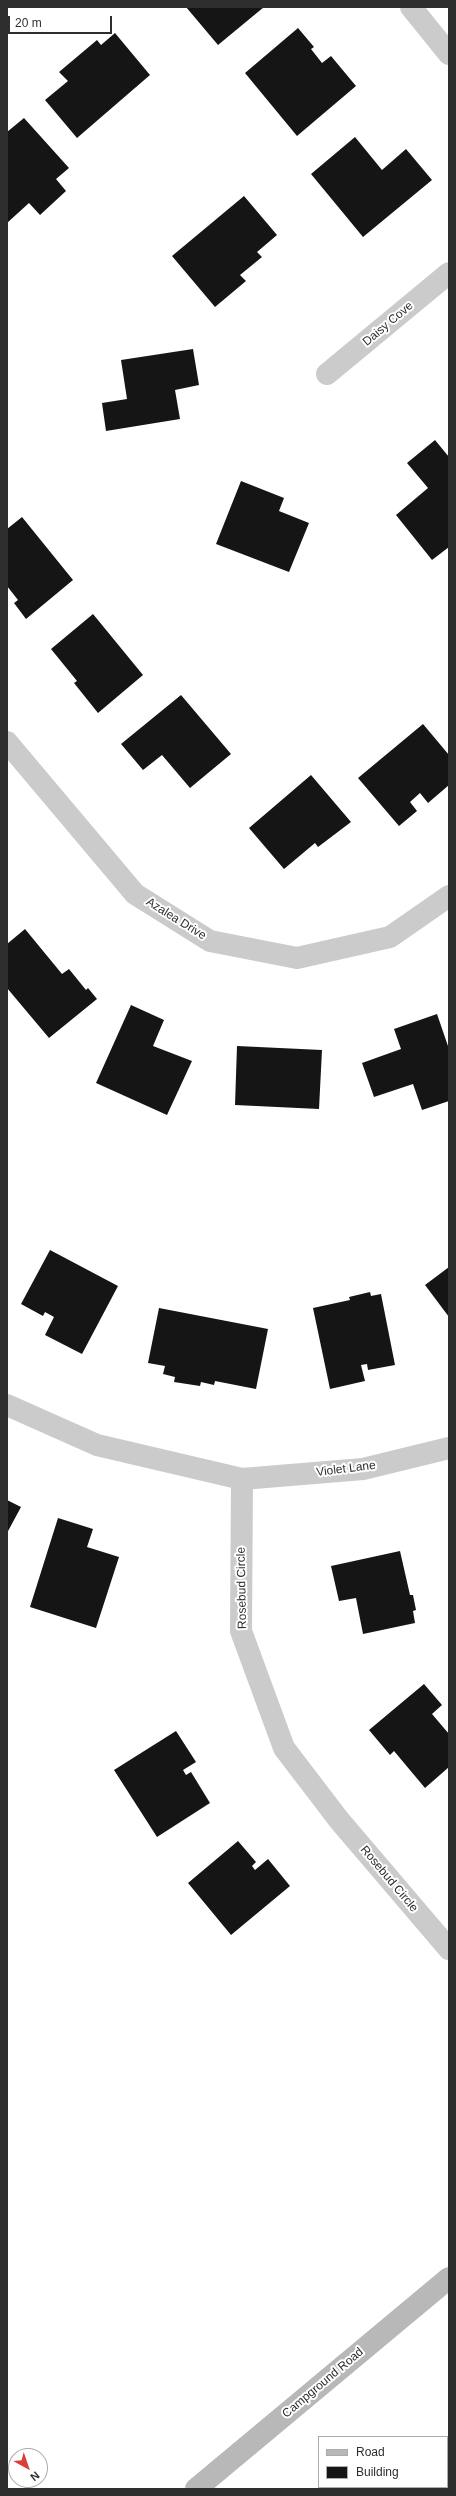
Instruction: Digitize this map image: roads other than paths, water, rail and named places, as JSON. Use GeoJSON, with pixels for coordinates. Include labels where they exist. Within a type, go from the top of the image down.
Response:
{"type":"FeatureCollection","features":[{"type":"Feature","properties":{"kind":"street"},"geometry":{"type":"LineString","coordinates":[[411,7],[449,54]]}},
{"type":"Feature","properties":{"kind":"street","name":"Daisy Cove"},"geometry":{"type":"LineString","coordinates":[[327,374],[449,273]]}},
{"type":"Feature","properties":{"kind":"street","name":"Azalea Drive"},"geometry":{"type":"LineString","coordinates":[[7,742],[135,894],[210,941],[297,958],[390,937],[449,896]]}},
{"type":"Feature","properties":{"kind":"street"},"geometry":{"type":"LineString","coordinates":[[7,1405],[97,1445],[242,1479]]}},
{"type":"Feature","properties":{"kind":"street","name":"Violet Lane"},"geometry":{"type":"LineString","coordinates":[[242,1479],[363,1469],[449,1448]]}},
{"type":"Feature","properties":{"kind":"street","name":"Rosebud Circle"},"geometry":{"type":"LineString","coordinates":[[242,1479],[241,1631],[284,1748],[339,1820],[449,1949]]}},
{"type":"Feature","properties":{"kind":"street","name":"Campground Road"},"geometry":{"type":"LineString","coordinates":[[196,2489],[449,2278]]}}]}
